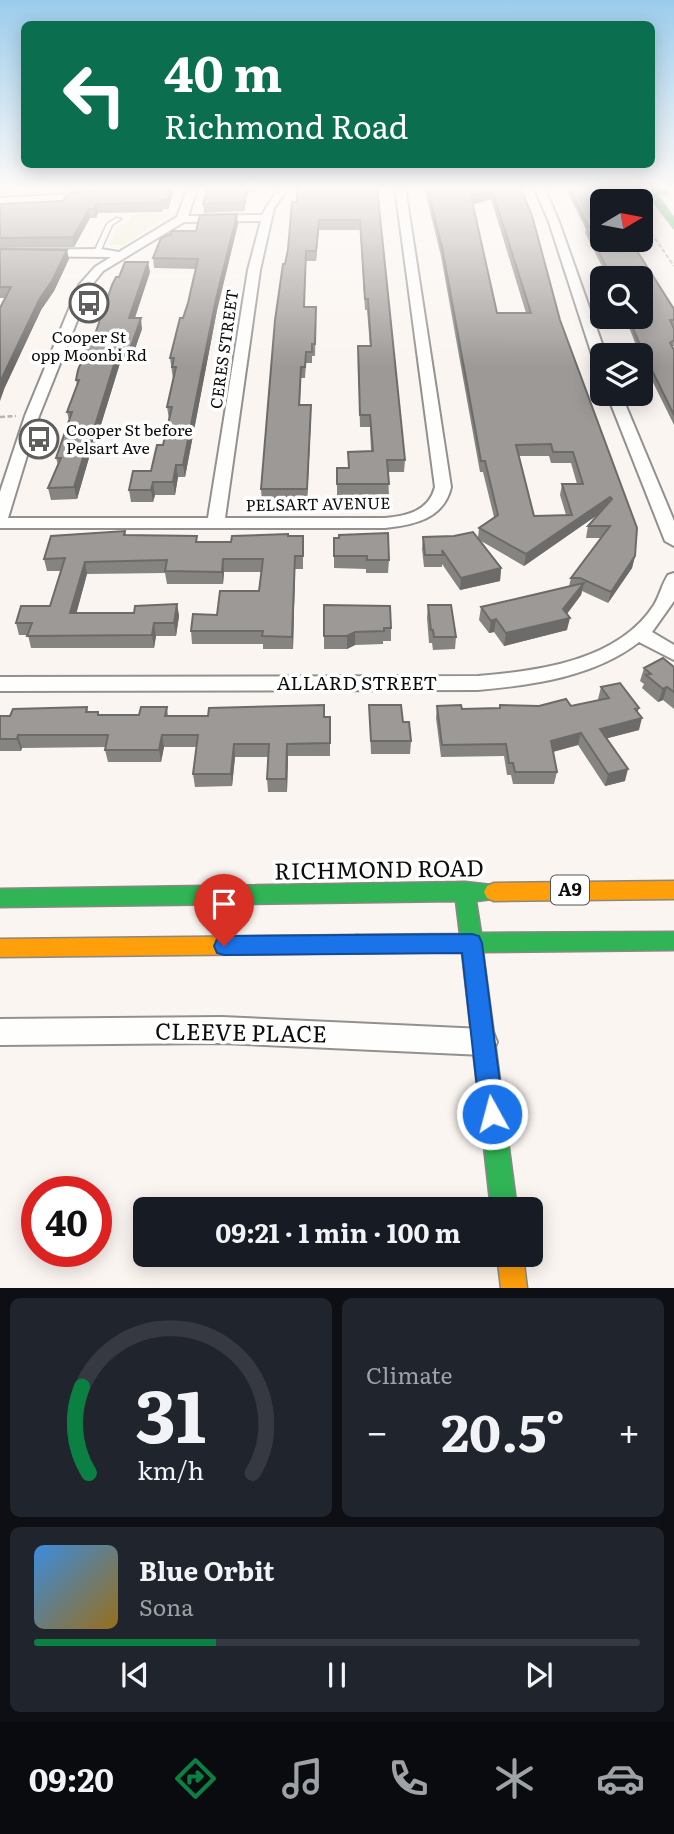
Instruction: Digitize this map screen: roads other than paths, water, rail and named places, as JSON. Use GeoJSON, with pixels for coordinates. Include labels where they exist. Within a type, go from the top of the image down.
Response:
{"type":"FeatureCollection","features":[{"type":"Feature","properties":{"kind":"main road","name":"RICHMOND ROAD"},"geometry":{"type":"LineString","coordinates":[[0,898],[674,890]]}},
{"type":"Feature","properties":{"kind":"main road"},"geometry":{"type":"LineString","coordinates":[[466,891],[502,1197]]}},
{"type":"Feature","properties":{"kind":"main road"},"geometry":{"type":"LineString","coordinates":[[1,948],[674,941]]}},
{"type":"Feature","properties":{"kind":"main road"},"geometry":{"type":"LineString","coordinates":[[511,1267],[514,1288]]}},
{"type":"Feature","properties":{"kind":"street"},"geometry":{"type":"LineString","coordinates":[[0,517],[37,403],[85,285],[94,273],[136,247]]}},
{"type":"Feature","properties":{"kind":"street","name":"CERES STREET"},"geometry":{"type":"LineString","coordinates":[[216,523],[259,247]]}},
{"type":"Feature","properties":{"kind":"street","name":"PELSART AVENUE"},"geometry":{"type":"LineString","coordinates":[[0,523],[397,522],[425,513],[441,497],[443,487],[409,247]]}},
{"type":"Feature","properties":{"kind":"street"},"geometry":{"type":"LineString","coordinates":[[562,247],[595,343]]}},
{"type":"Feature","properties":{"kind":"street"},"geometry":{"type":"LineString","coordinates":[[0,253],[97,252],[121,256]]}},
{"type":"Feature","properties":{"kind":"street"},"geometry":{"type":"LineString","coordinates":[[619,406],[674,541]]}},
{"type":"Feature","properties":{"kind":"street","name":"ALLARD STREET"},"geometry":{"type":"LineString","coordinates":[[0,684],[502,681],[552,674],[586,663],[616,649],[638,633],[661,606],[674,579]]}},
{"type":"Feature","properties":{"kind":"street"},"geometry":{"type":"LineString","coordinates":[[638,633],[674,653]]}},
{"type":"Feature","properties":{"kind":"street","name":"CLEEVE PLACE"},"geometry":{"type":"LineString","coordinates":[[0,1032],[222,1030],[483,1042]]}},
{"type":"Feature","properties":{"kind":"lane"},"geometry":{"type":"LineString","coordinates":[[97,252],[99,247]]}},
{"type":"Feature","properties":{"kind":"place","name":"Cooper St opp Moonbi Rd"},"geometry":{"type":"Point","coordinates":[89,303]}},
{"type":"Feature","properties":{"kind":"place","name":"Cooper St before Pelsart Ave"},"geometry":{"type":"Point","coordinates":[39,439]}}]}
